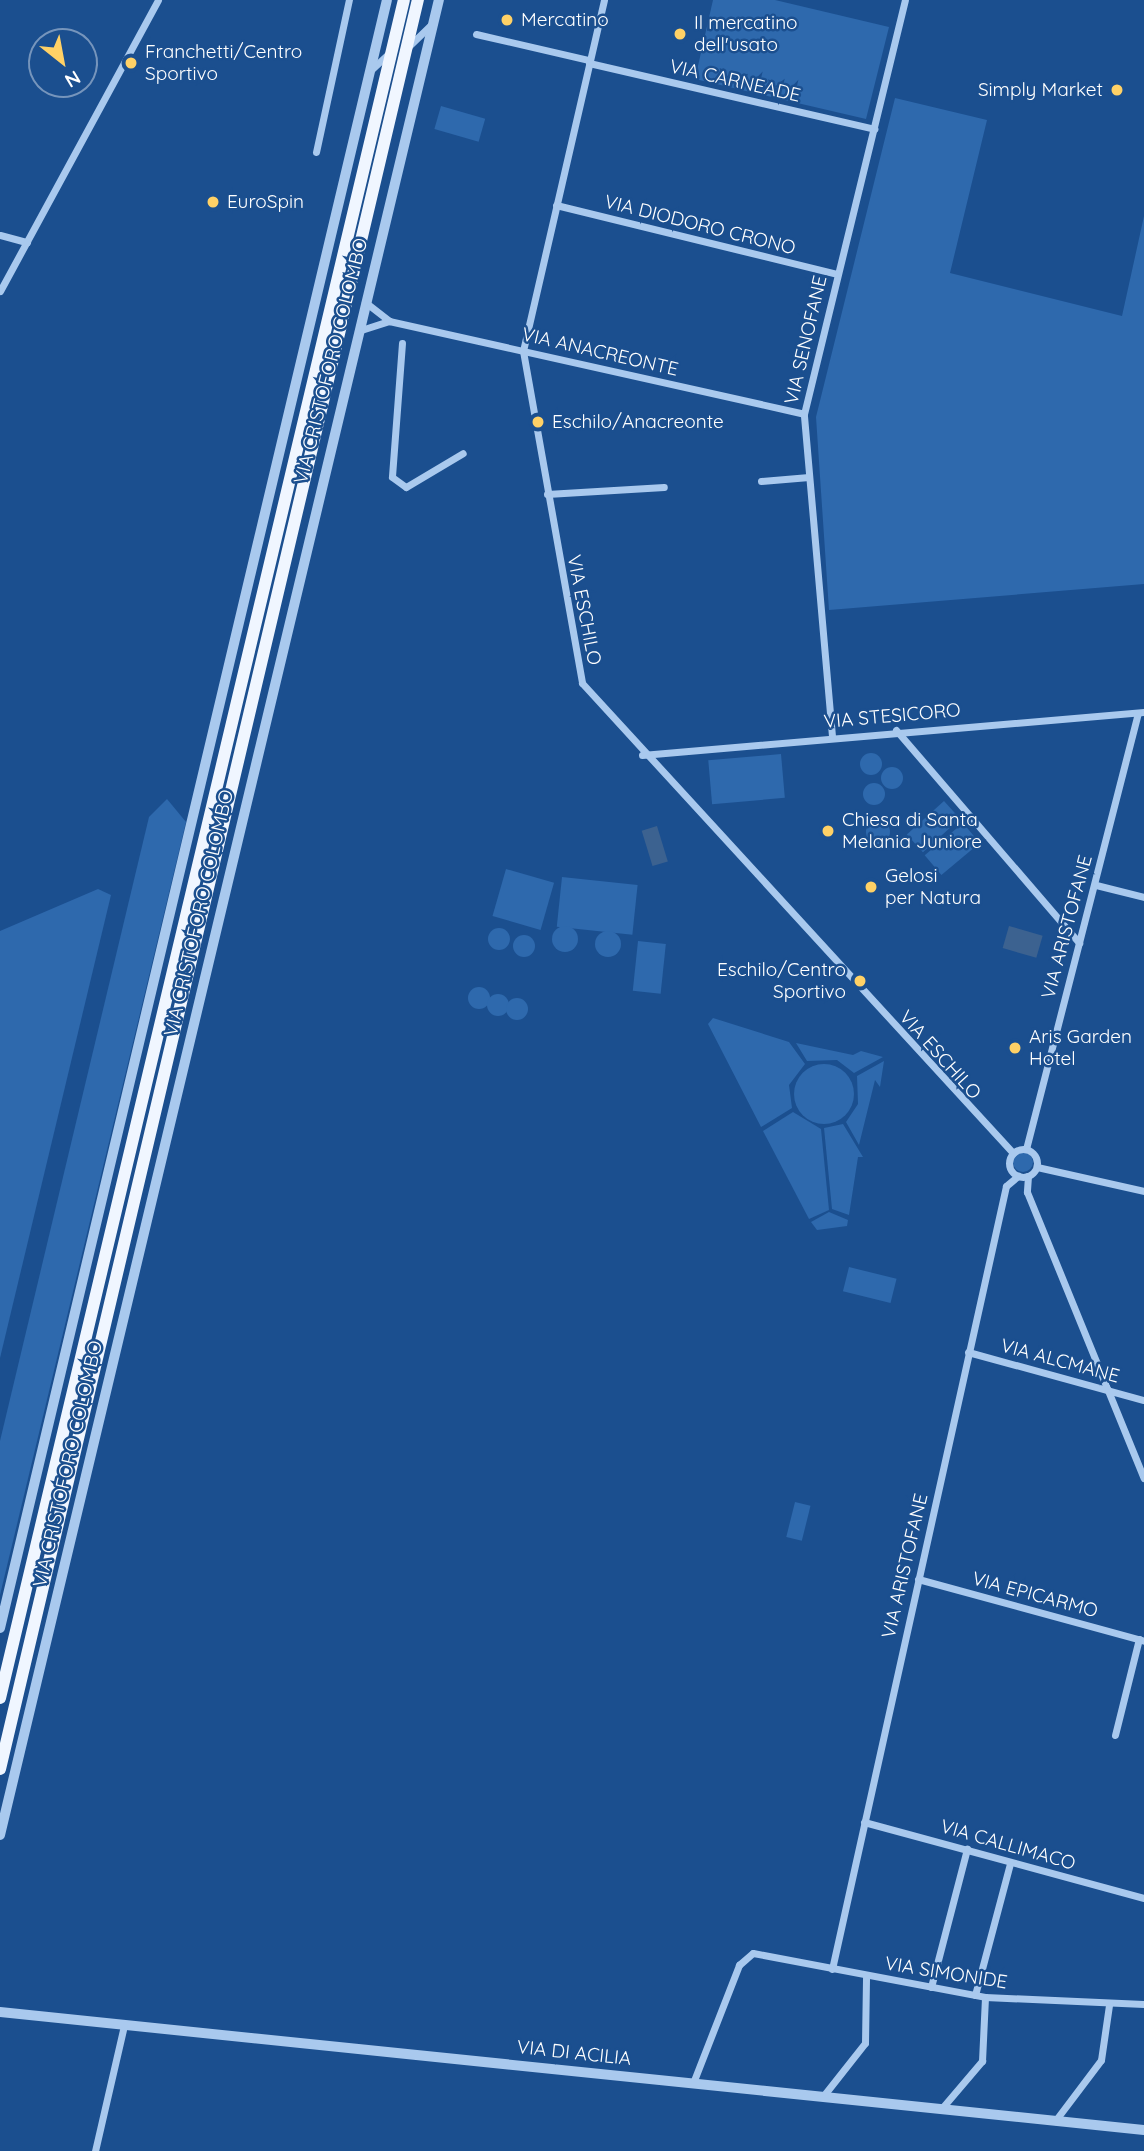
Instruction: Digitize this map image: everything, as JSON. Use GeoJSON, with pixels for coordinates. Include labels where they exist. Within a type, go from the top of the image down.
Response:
{"type":"FeatureCollection","features":[{"type":"Feature","properties":{"kind":"main road","name":"VIA CRISTOFORO COLOMBO"},"geometry":{"type":"LineString","coordinates":[[0,1769],[399,49],[404,0]]}},
{"type":"Feature","properties":{"kind":"main road","name":"VIA CRISTOFORO COLOMBO"},"geometry":{"type":"LineString","coordinates":[[0,1698],[399,49],[418,0]]}},
{"type":"Feature","properties":{"kind":"street"},"geometry":{"type":"LineString","coordinates":[[0,291],[158,0]]}},
{"type":"Feature","properties":{"kind":"street"},"geometry":{"type":"LineString","coordinates":[[316,152],[348,0]]}},
{"type":"Feature","properties":{"kind":"street","name":"VIA CRISTOFORO COLOMBO"},"geometry":{"type":"LineString","coordinates":[[0,1628],[387,0]]}},
{"type":"Feature","properties":{"kind":"street","name":"VIA CRISTOFORO COLOMBO"},"geometry":{"type":"LineString","coordinates":[[0,1835],[357,331],[439,0]]}},
{"type":"Feature","properties":{"kind":"street","name":"VIA ESCHILO"},"geometry":{"type":"LineString","coordinates":[[604,0],[523,351],[582,683],[642,755],[1013,1153]]}},
{"type":"Feature","properties":{"kind":"street","name":"VIA SENOFANE"},"geometry":{"type":"LineString","coordinates":[[832,736],[804,414],[905,0]]}},
{"type":"Feature","properties":{"kind":"street"},"geometry":{"type":"LineString","coordinates":[[372,69],[434,22]]}},
{"type":"Feature","properties":{"kind":"street","name":"VIA CARNEADE"},"geometry":{"type":"LineString","coordinates":[[476,34],[874,129]]}},
{"type":"Feature","properties":{"kind":"street","name":"VIA DIODORO CRONO"},"geometry":{"type":"LineString","coordinates":[[556,205],[837,274]]}},
{"type":"Feature","properties":{"kind":"street"},"geometry":{"type":"LineString","coordinates":[[0,236],[27,242]]}},
{"type":"Feature","properties":{"kind":"street","name":"VIA ANACREONTE"},"geometry":{"type":"LineString","coordinates":[[365,302],[389,321],[804,414]]}},
{"type":"Feature","properties":{"kind":"street","name":"VIA ANACREONTE"},"geometry":{"type":"LineString","coordinates":[[357,331],[389,321]]}},
{"type":"Feature","properties":{"kind":"street"},"geometry":{"type":"LineString","coordinates":[[402,343],[392,477],[406,488],[463,453]]}},
{"type":"Feature","properties":{"kind":"street"},"geometry":{"type":"LineString","coordinates":[[761,481],[809,477]]}},
{"type":"Feature","properties":{"kind":"street"},"geometry":{"type":"LineString","coordinates":[[547,494],[664,487]]}},
{"type":"Feature","properties":{"kind":"street","name":"VIA STESICORO"},"geometry":{"type":"LineString","coordinates":[[642,755],[896,730],[1141,713]]}},
{"type":"Feature","properties":{"kind":"street","name":"VIA ARISTOFANE"},"geometry":{"type":"LineString","coordinates":[[1026,1149],[1141,713]]}},
{"type":"Feature","properties":{"kind":"street"},"geometry":{"type":"LineString","coordinates":[[896,730],[1079,943]]}},
{"type":"Feature","properties":{"kind":"street"},"geometry":{"type":"LineString","coordinates":[[1096,885],[1144,897]]}},
{"type":"Feature","properties":{"kind":"street"},"geometry":{"type":"LineString","coordinates":[[1028,1176],[1018,1176],[1009,1164],[1013,1153],[1026,1149],[1037,1167],[1144,1191]]}},
{"type":"Feature","properties":{"kind":"street"},"geometry":{"type":"LineString","coordinates":[[1037,1167],[1028,1176],[1027,1192],[1144,1478]]}},
{"type":"Feature","properties":{"kind":"street","name":"VIA ARISTOFANE"},"geometry":{"type":"LineString","coordinates":[[832,1969],[1006,1186],[1018,1176]]}},
{"type":"Feature","properties":{"kind":"street","name":"VIA ALCMANE"},"geometry":{"type":"LineString","coordinates":[[968,1352],[1144,1400]]}},
{"type":"Feature","properties":{"kind":"street","name":"VIA EPICARMO"},"geometry":{"type":"LineString","coordinates":[[918,1579],[1141,1640]]}},
{"type":"Feature","properties":{"kind":"street"},"geometry":{"type":"LineString","coordinates":[[1115,1735],[1141,1640]]}},
{"type":"Feature","properties":{"kind":"street","name":"VIA CALLIMACO"},"geometry":{"type":"LineString","coordinates":[[864,1822],[1144,1898]]}},
{"type":"Feature","properties":{"kind":"street"},"geometry":{"type":"LineString","coordinates":[[930,1987],[967,1849]]}},
{"type":"Feature","properties":{"kind":"street"},"geometry":{"type":"LineString","coordinates":[[975,1996],[1010,1863]]}},
{"type":"Feature","properties":{"kind":"street","name":"VIA SIMONIDE"},"geometry":{"type":"LineString","coordinates":[[693,2083],[746,1956],[763,1952],[832,1969],[975,1996],[1108,2005],[1144,2004]]}},
{"type":"Feature","properties":{"kind":"street"},"geometry":{"type":"LineString","coordinates":[[824,2095],[865,2043],[866,1976]]}},
{"type":"Feature","properties":{"kind":"street"},"geometry":{"type":"LineString","coordinates":[[942,2108],[982,2061],[985,1997]]}},
{"type":"Feature","properties":{"kind":"street"},"geometry":{"type":"LineString","coordinates":[[1055,2121],[1101,2060],[1108,2005]]}},
{"type":"Feature","properties":{"kind":"street","name":"VIA DI ACILIA"},"geometry":{"type":"LineString","coordinates":[[0,2012],[1144,2130]]}},
{"type":"Feature","properties":{"kind":"street"},"geometry":{"type":"LineString","coordinates":[[95,2151],[124,2025]]}},
{"type":"Feature","properties":{"kind":"shaded area"},"geometry":{"type":"Polygon","coordinates":[[[713,0],[775,0],[889,27],[866,119],[695,79],[713,0]]]}},
{"type":"Feature","properties":{"kind":"shaded area"},"geometry":{"type":"Polygon","coordinates":[[[895,98],[987,120],[950,273],[1122,316],[1144,216],[1144,584],[829,610],[816,417],[895,98]]]}},
{"type":"Feature","properties":{"kind":"shaded area"},"geometry":{"type":"Polygon","coordinates":[[[441,106],[485,119],[479,142],[434,129],[441,106]]]}},
{"type":"Feature","properties":{"kind":"shaded area"},"geometry":{"type":"Polygon","coordinates":[[[871,753],[879,756],[882,764],[879,772],[871,775],[863,772],[860,764],[863,756],[871,753]]]}},
{"type":"Feature","properties":{"kind":"shaded area"},"geometry":{"type":"Polygon","coordinates":[[[781,754],[785,798],[712,804],[708,760],[781,754]]]}},
{"type":"Feature","properties":{"kind":"shaded area"},"geometry":{"type":"Polygon","coordinates":[[[892,767],[900,770],[903,778],[900,786],[892,789],[884,786],[881,778],[884,770],[892,767]]]}},
{"type":"Feature","properties":{"kind":"shaded area"},"geometry":{"type":"Polygon","coordinates":[[[874,783],[882,786],[885,794],[882,802],[874,805],[866,802],[863,794],[866,786],[874,783]]]}},
{"type":"Feature","properties":{"kind":"shaded area"},"geometry":{"type":"Polygon","coordinates":[[[167,799],[186,822],[0,1595],[0,1441],[149,817],[167,799]]]}},
{"type":"Feature","properties":{"kind":"shaded area"},"geometry":{"type":"Polygon","coordinates":[[[944,801],[960,819],[923,852],[907,834],[944,801]]]}},
{"type":"Feature","properties":{"kind":"shaded area"},"geometry":{"type":"Polygon","coordinates":[[[878,820],[886,824],[890,832],[886,840],[878,844],[870,840],[866,832],[870,824],[878,820]]]}},
{"type":"Feature","properties":{"kind":"shaded area"},"geometry":{"type":"Polygon","coordinates":[[[963,823],[980,843],[941,875],[925,855],[963,823]]]}},
{"type":"Feature","properties":{"kind":"shaded area"},"geometry":{"type":"Polygon","coordinates":[[[657,826],[668,861],[653,866],[642,831],[657,826]]]}},
{"type":"Feature","properties":{"kind":"shaded area"},"geometry":{"type":"Polygon","coordinates":[[[506,869],[554,883],[541,930],[492,916],[506,869]]]}},
{"type":"Feature","properties":{"kind":"shaded area"},"geometry":{"type":"Polygon","coordinates":[[[562,877],[638,885],[632,935],[557,927],[562,877]]]}},
{"type":"Feature","properties":{"kind":"shaded area"},"geometry":{"type":"Polygon","coordinates":[[[98,889],[111,895],[0,1358],[0,931],[98,889]]]}},
{"type":"Feature","properties":{"kind":"shaded area"},"geometry":{"type":"Polygon","coordinates":[[[565,926],[574,930],[578,939],[574,948],[565,952],[556,948],[552,939],[556,930],[565,926]]]}},
{"type":"Feature","properties":{"kind":"shaded area"},"geometry":{"type":"Polygon","coordinates":[[[1009,926],[1043,936],[1036,958],[1003,948],[1009,926]]]}},
{"type":"Feature","properties":{"kind":"shaded area"},"geometry":{"type":"Polygon","coordinates":[[[499,928],[507,931],[510,939],[507,947],[499,950],[491,947],[488,939],[491,931],[499,928]]]}},
{"type":"Feature","properties":{"kind":"shaded area"},"geometry":{"type":"Polygon","coordinates":[[[608,931],[617,935],[621,944],[617,953],[608,957],[599,953],[595,944],[599,935],[608,931]]]}},
{"type":"Feature","properties":{"kind":"shaded area"},"geometry":{"type":"Polygon","coordinates":[[[524,935],[532,938],[535,946],[532,954],[524,957],[516,954],[513,946],[516,938],[524,935]]]}},
{"type":"Feature","properties":{"kind":"shaded area"},"geometry":{"type":"Polygon","coordinates":[[[638,941],[666,944],[661,994],[633,991],[638,941]]]}},
{"type":"Feature","properties":{"kind":"shaded area"},"geometry":{"type":"Polygon","coordinates":[[[479,987],[487,990],[490,998],[487,1006],[479,1009],[471,1006],[468,998],[471,990],[479,987]]]}},
{"type":"Feature","properties":{"kind":"shaded area"},"geometry":{"type":"Polygon","coordinates":[[[498,994],[506,997],[509,1005],[506,1013],[498,1016],[490,1013],[487,1005],[490,997],[498,994]]]}},
{"type":"Feature","properties":{"kind":"shaded area"},"geometry":{"type":"Polygon","coordinates":[[[517,998],[525,1001],[528,1009],[525,1017],[517,1020],[509,1017],[506,1009],[509,1001],[517,998]]]}},
{"type":"Feature","properties":{"kind":"shaded area"},"geometry":{"type":"Polygon","coordinates":[[[713,1018],[789,1042],[805,1064],[789,1085],[792,1108],[761,1127],[708,1024],[713,1018]]]}},
{"type":"Feature","properties":{"kind":"shaded area"},"geometry":{"type":"Polygon","coordinates":[[[796,1043],[853,1055],[861,1051],[883,1057],[854,1073],[837,1060],[807,1061],[796,1043]]]}},
{"type":"Feature","properties":{"kind":"shaded area"},"geometry":{"type":"Polygon","coordinates":[[[884,1061],[880,1087],[875,1080],[859,1145],[846,1122],[858,1104],[857,1076],[884,1061]]]}},
{"type":"Feature","properties":{"kind":"shaded area"},"geometry":{"type":"Polygon","coordinates":[[[824,1064],[841,1069],[849,1077],[854,1094],[849,1111],[841,1119],[824,1124],[807,1119],[799,1111],[794,1094],[799,1077],[807,1069],[824,1064]]]}},
{"type":"Feature","properties":{"kind":"shaded area"},"geometry":{"type":"Polygon","coordinates":[[[793,1112],[821,1129],[829,1210],[809,1219],[763,1131],[793,1112]]]}},
{"type":"Feature","properties":{"kind":"shaded area"},"geometry":{"type":"Polygon","coordinates":[[[843,1124],[863,1157],[858,1157],[849,1215],[832,1209],[824,1128],[843,1124]]]}},
{"type":"Feature","properties":{"kind":"shaded area"},"geometry":{"type":"Polygon","coordinates":[[[1019,1152],[1027,1152],[1033,1162],[1027,1172],[1019,1172],[1013,1166],[1013,1158],[1019,1152]]]}},
{"type":"Feature","properties":{"kind":"shaded area"},"geometry":{"type":"Polygon","coordinates":[[[829,1212],[848,1220],[847,1226],[817,1230],[811,1222],[829,1212]]]}},
{"type":"Feature","properties":{"kind":"shaded area"},"geometry":{"type":"Polygon","coordinates":[[[849,1267],[897,1279],[890,1303],[843,1291],[849,1267]]]}},
{"type":"Feature","properties":{"kind":"shaded area"},"geometry":{"type":"Polygon","coordinates":[[[795,1502],[811,1506],[802,1541],[786,1537],[795,1502]]]}},
{"type":"Feature","properties":{"kind":"place","name":"Mercatino"},"geometry":{"type":"Point","coordinates":[507,20]}},
{"type":"Feature","properties":{"kind":"place","name":"Il mercatino dell'usato"},"geometry":{"type":"Point","coordinates":[680,34]}},
{"type":"Feature","properties":{"kind":"place","name":"Franchetti/Centro Sportivo"},"geometry":{"type":"Point","coordinates":[131,63]}},
{"type":"Feature","properties":{"kind":"place","name":"Simply Market"},"geometry":{"type":"Point","coordinates":[1117,90]}},
{"type":"Feature","properties":{"kind":"place","name":"EuroSpin"},"geometry":{"type":"Point","coordinates":[213,202]}},
{"type":"Feature","properties":{"kind":"place","name":"Eschilo/Anacreonte"},"geometry":{"type":"Point","coordinates":[538,422]}},
{"type":"Feature","properties":{"kind":"place","name":"Chiesa di Santa Melania Juniore"},"geometry":{"type":"Point","coordinates":[828,831]}},
{"type":"Feature","properties":{"kind":"place","name":"Gelosi per Natura"},"geometry":{"type":"Point","coordinates":[871,887]}},
{"type":"Feature","properties":{"kind":"place","name":"Eschilo/Centro Sportivo"},"geometry":{"type":"Point","coordinates":[860,981]}},
{"type":"Feature","properties":{"kind":"place","name":"Aris Garden Hotel"},"geometry":{"type":"Point","coordinates":[1015,1048]}}]}
